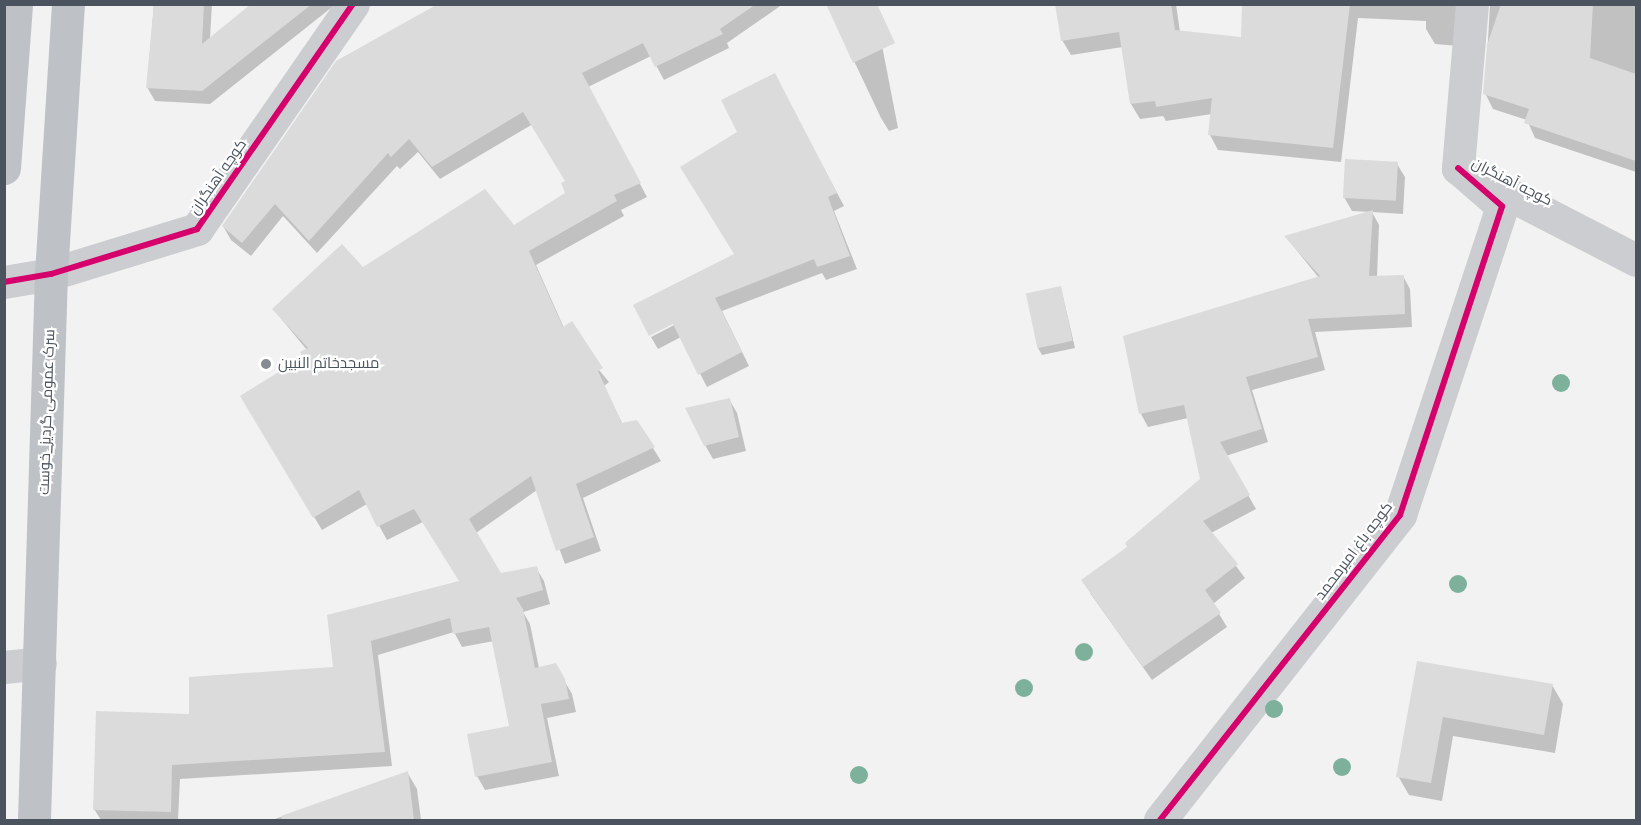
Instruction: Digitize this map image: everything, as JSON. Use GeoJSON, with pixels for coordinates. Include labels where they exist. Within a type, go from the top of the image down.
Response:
{"type":"FeatureCollection","features":[{"type":"Feature","properties":{"kind":"highway"},"geometry":{"type":"LineString","coordinates":[[4,168],[16,4]]}},
{"type":"Feature","properties":{"kind":"highway","name":"سرک عمومی گردیز_خوست"},"geometry":{"type":"LineString","coordinates":[[34,820],[51,274],[68,4]]}},
{"type":"Feature","properties":{"kind":"street","name":"کوچه آهنگران"},"geometry":{"type":"LineString","coordinates":[[4,282],[51,274],[197,229],[353,4]]}},
{"type":"Feature","properties":{"kind":"street","name":"کوچه آهنگران"},"geometry":{"type":"LineString","coordinates":[[1472,4],[1458,168],[1636,260]]}},
{"type":"Feature","properties":{"kind":"street","name":"کوچه باغ امیرمحمد"},"geometry":{"type":"LineString","coordinates":[[1160,820],[1400,515],[1502,206],[1458,168]]}},
{"type":"Feature","properties":{"kind":"street"},"geometry":{"type":"LineString","coordinates":[[4,667],[40,663]]}},
{"type":"Feature","properties":{"kind":"building"},"geometry":{"type":"Polygon","coordinates":[[[154,4],[204,4],[202,44],[251,4],[312,4],[202,91],[146,88],[154,4]]]}},
{"type":"Feature","properties":{"kind":"building"},"geometry":{"type":"Polygon","coordinates":[[[438,4],[756,4],[720,29],[723,34],[655,67],[643,43],[582,73],[641,183],[614,195],[617,201],[529,251],[563,327],[572,321],[603,368],[598,371],[622,423],[637,420],[655,447],[576,484],[594,537],[556,551],[531,476],[469,519],[501,573],[537,566],[543,590],[516,598],[523,609],[535,668],[556,663],[565,679],[569,699],[541,704],[552,762],[475,777],[467,734],[509,726],[489,627],[453,634],[450,618],[371,641],[385,752],[172,765],[171,812],[93,810],[96,711],[189,714],[189,677],[333,667],[327,615],[459,581],[414,509],[377,527],[359,490],[313,518],[240,396],[303,357],[300,352],[308,348],[272,309],[342,244],[363,267],[485,189],[514,225],[565,193],[561,183],[565,181],[523,112],[432,167],[409,139],[391,157],[388,153],[309,241],[275,204],[242,243],[222,226],[336,61],[438,4]]]}},
{"type":"Feature","properties":{"kind":"building"},"geometry":{"type":"Polygon","coordinates":[[[826,4],[877,4],[895,43],[853,63],[826,4]]]}},
{"type":"Feature","properties":{"kind":"building"},"geometry":{"type":"Polygon","coordinates":[[[1055,4],[1171,4],[1175,30],[1241,37],[1242,4],[1350,4],[1333,148],[1208,135],[1212,98],[1156,107],[1155,101],[1130,104],[1119,32],[1061,41],[1055,4]]]}},
{"type":"Feature","properties":{"kind":"building"},"geometry":{"type":"Polygon","coordinates":[[[1501,4],[1593,4],[1590,58],[1636,74],[1636,161],[1524,123],[1529,109],[1483,94],[1487,45],[1501,4]]]}},
{"type":"Feature","properties":{"kind":"building"},"geometry":{"type":"Polygon","coordinates":[[[775,73],[837,193],[828,197],[850,256],[817,267],[814,259],[715,298],[742,352],[698,375],[673,324],[649,336],[633,305],[734,254],[680,167],[737,132],[721,100],[775,73]]]}},
{"type":"Feature","properties":{"kind":"building"},"geometry":{"type":"Polygon","coordinates":[[[1345,159],[1398,162],[1396,201],[1343,198],[1345,159]]]}},
{"type":"Feature","properties":{"kind":"building"},"geometry":{"type":"Polygon","coordinates":[[[1373,210],[1369,276],[1404,275],[1405,314],[1308,319],[1318,357],[1246,377],[1262,429],[1220,442],[1250,495],[1203,521],[1238,564],[1205,590],[1221,613],[1143,667],[1081,580],[1127,547],[1125,543],[1200,479],[1184,405],[1139,414],[1123,336],[1320,276],[1284,236],[1373,210]]]}},
{"type":"Feature","properties":{"kind":"building"},"geometry":{"type":"Polygon","coordinates":[[[1061,286],[1073,341],[1037,348],[1026,293],[1061,286]]]}},
{"type":"Feature","properties":{"kind":"building"},"geometry":{"type":"Polygon","coordinates":[[[730,398],[739,437],[704,446],[685,408],[730,398]]]}},
{"type":"Feature","properties":{"kind":"building"},"geometry":{"type":"Polygon","coordinates":[[[1417,661],[1553,684],[1544,735],[1443,717],[1431,783],[1396,777],[1417,661]]]}},
{"type":"Feature","properties":{"kind":"building"},"geometry":{"type":"Polygon","coordinates":[[[408,771],[414,820],[282,820],[281,816],[408,771]]]}},
{"type":"Feature","properties":{"kind":"cycle path"},"geometry":{"type":"LineString","coordinates":[[4,282],[51,274],[197,229],[353,4]]}},
{"type":"Feature","properties":{"kind":"cycle path"},"geometry":{"type":"LineString","coordinates":[[1160,820],[1400,515],[1502,206],[1458,168]]}},
{"type":"Feature","properties":{"kind":"place","name":"مسجدخاتم النبین"},"geometry":{"type":"Point","coordinates":[266,364]}}]}
